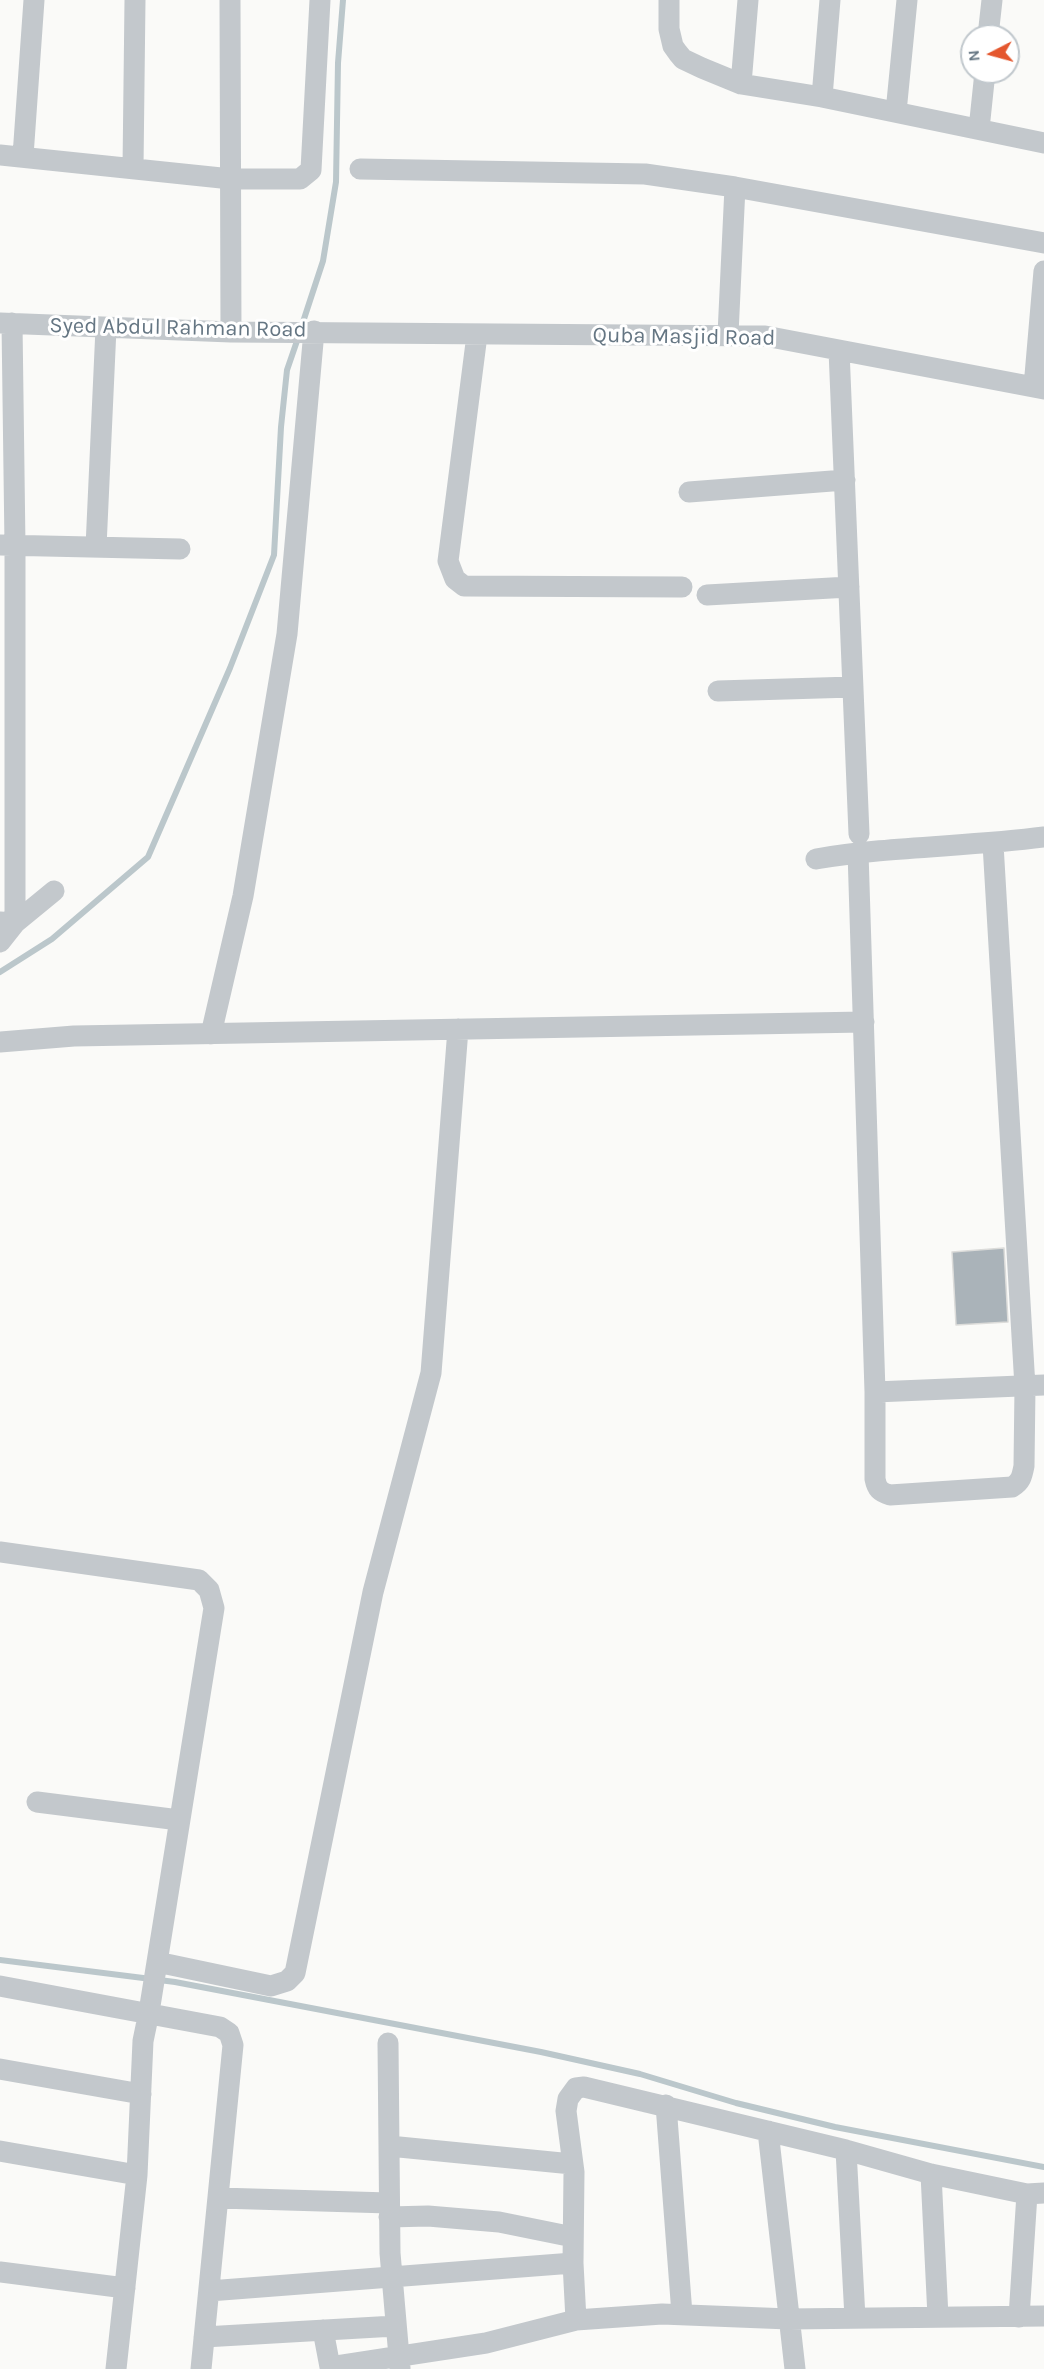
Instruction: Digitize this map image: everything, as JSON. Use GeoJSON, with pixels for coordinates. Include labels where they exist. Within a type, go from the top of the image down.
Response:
{"type":"FeatureCollection","features":[{"type":"Feature","properties":{"kind":"street"},"geometry":{"type":"LineString","coordinates":[[23,156],[34,0]]}},
{"type":"Feature","properties":{"kind":"street"},"geometry":{"type":"LineString","coordinates":[[133,168],[135,0]]}},
{"type":"Feature","properties":{"kind":"street"},"geometry":{"type":"LineString","coordinates":[[230,0],[231,332]]}},
{"type":"Feature","properties":{"kind":"street"},"geometry":{"type":"LineString","coordinates":[[0,155],[231,179],[300,179],[311,170],[320,0]]}},
{"type":"Feature","properties":{"kind":"street"},"geometry":{"type":"LineString","coordinates":[[669,0],[669,29],[673,46],[678,53],[702,68],[741,84],[822,97],[1044,143]]}},
{"type":"Feature","properties":{"kind":"street"},"geometry":{"type":"LineString","coordinates":[[741,84],[748,0]]}},
{"type":"Feature","properties":{"kind":"street"},"geometry":{"type":"LineString","coordinates":[[822,97],[830,0]]}},
{"type":"Feature","properties":{"kind":"street"},"geometry":{"type":"LineString","coordinates":[[896,112],[907,0]]}},
{"type":"Feature","properties":{"kind":"street"},"geometry":{"type":"LineString","coordinates":[[989,24],[992,0]]}},
{"type":"Feature","properties":{"kind":"street"},"geometry":{"type":"LineString","coordinates":[[979,129],[984,84]]}},
{"type":"Feature","properties":{"kind":"street"},"geometry":{"type":"LineString","coordinates":[[360,169],[645,174],[735,187],[1044,243]]}},
{"type":"Feature","properties":{"kind":"street"},"geometry":{"type":"LineString","coordinates":[[728,334],[735,187]]}},
{"type":"Feature","properties":{"kind":"street"},"geometry":{"type":"LineString","coordinates":[[1039,388],[1044,271]]}},
{"type":"Feature","properties":{"kind":"street"},"geometry":{"type":"LineString","coordinates":[[0,942],[8,923],[6,323]]}},
{"type":"Feature","properties":{"kind":"street","name":"Syed Abdul Rahman Road"},"geometry":{"type":"LineString","coordinates":[[6,323],[231,332],[356,332]]}},
{"type":"Feature","properties":{"kind":"street"},"geometry":{"type":"LineString","coordinates":[[96,547],[106,328]]}},
{"type":"Feature","properties":{"kind":"street"},"geometry":{"type":"LineString","coordinates":[[211,1034],[243,896],[287,634],[314,331]]}},
{"type":"Feature","properties":{"kind":"street","name":"Quba Masjid Road"},"geometry":{"type":"LineString","coordinates":[[356,332],[477,335],[728,334],[765,336],[1039,388]]}},
{"type":"Feature","properties":{"kind":"street"},"geometry":{"type":"LineString","coordinates":[[477,335],[448,561],[455,579],[464,586],[682,587]]}},
{"type":"Feature","properties":{"kind":"street"},"geometry":{"type":"LineString","coordinates":[[839,350],[859,843],[875,1392],[875,1479],[882,1493],[890,1495],[1012,1487],[1018,1484],[1024,1466],[1035,1386],[993,844]]}},
{"type":"Feature","properties":{"kind":"street"},"geometry":{"type":"LineString","coordinates":[[689,492],[845,480]]}},
{"type":"Feature","properties":{"kind":"street"},"geometry":{"type":"LineString","coordinates":[[8,545],[180,549]]}},
{"type":"Feature","properties":{"kind":"street"},"geometry":{"type":"LineString","coordinates":[[707,595],[849,587]]}},
{"type":"Feature","properties":{"kind":"street"},"geometry":{"type":"LineString","coordinates":[[718,691],[853,687]]}},
{"type":"Feature","properties":{"kind":"street"},"geometry":{"type":"LineString","coordinates":[[816,859],[859,843],[993,844],[1044,837]]}},
{"type":"Feature","properties":{"kind":"street"},"geometry":{"type":"LineString","coordinates":[[8,923],[54,891]]}},
{"type":"Feature","properties":{"kind":"street"},"geometry":{"type":"LineString","coordinates":[[0,1042],[74,1036],[864,1022]]}},
{"type":"Feature","properties":{"kind":"street"},"geometry":{"type":"LineString","coordinates":[[157,1965],[271,1986],[287,1981],[295,1973],[373,1592],[430,1373],[458,1029]]}},
{"type":"Feature","properties":{"kind":"street"},"geometry":{"type":"LineString","coordinates":[[875,1392],[1035,1386]]}},
{"type":"Feature","properties":{"kind":"street"},"geometry":{"type":"LineString","coordinates":[[0,1552],[198,1580],[209,1590],[214,1608],[143,2041],[137,2175],[116,2369]]}},
{"type":"Feature","properties":{"kind":"street"},"geometry":{"type":"LineString","coordinates":[[38,1802],[179,1820]]}},
{"type":"Feature","properties":{"kind":"street"},"geometry":{"type":"LineString","coordinates":[[0,1986],[150,2006],[220,2026],[232,2038],[219,2198],[201,2369]]}},
{"type":"Feature","properties":{"kind":"street"},"geometry":{"type":"LineString","coordinates":[[388,2043],[389,2210],[399,2362]]}},
{"type":"Feature","properties":{"kind":"street"},"geometry":{"type":"LineString","coordinates":[[0,2069],[141,2094]]}},
{"type":"Feature","properties":{"kind":"street"},"geometry":{"type":"LineString","coordinates":[[576,2320],[573,2263],[573,2164],[566,2111],[568,2099],[576,2088],[584,2087],[846,2150],[931,2174],[1036,2194],[1018,2317]]}},
{"type":"Feature","properties":{"kind":"street"},"geometry":{"type":"LineString","coordinates":[[666,2105],[682,2314]]}},
{"type":"Feature","properties":{"kind":"street"},"geometry":{"type":"LineString","coordinates":[[768,2131],[795,2369]]}},
{"type":"Feature","properties":{"kind":"street"},"geometry":{"type":"LineString","coordinates":[[388,2146],[573,2164]]}},
{"type":"Feature","properties":{"kind":"street"},"geometry":{"type":"LineString","coordinates":[[846,2150],[855,2318]]}},
{"type":"Feature","properties":{"kind":"street"},"geometry":{"type":"LineString","coordinates":[[0,2151],[137,2175]]}},
{"type":"Feature","properties":{"kind":"street"},"geometry":{"type":"LineString","coordinates":[[931,2174],[938,2317]]}},
{"type":"Feature","properties":{"kind":"street"},"geometry":{"type":"LineString","coordinates":[[219,2198],[389,2210],[499,2222],[573,2237]]}},
{"type":"Feature","properties":{"kind":"street"},"geometry":{"type":"LineString","coordinates":[[209,2291],[573,2263]]}},
{"type":"Feature","properties":{"kind":"street"},"geometry":{"type":"LineString","coordinates":[[0,2272],[125,2288]]}},
{"type":"Feature","properties":{"kind":"street"},"geometry":{"type":"LineString","coordinates":[[323,2330],[330,2367],[399,2362],[576,2320],[662,2314],[789,2319],[1044,2316]]}},
{"type":"Feature","properties":{"kind":"street"},"geometry":{"type":"LineString","coordinates":[[204,2337],[395,2326]]}},
{"type":"Feature","properties":{"kind":"building"},"geometry":{"type":"Polygon","coordinates":[[[1004,1248],[1008,1322],[956,1325],[952,1252],[1004,1248]]]}},
{"type":"Feature","properties":{"kind":"waterway"},"geometry":{"type":"LineString","coordinates":[[301,328],[323,261],[336,182],[338,63],[343,0]]}},
{"type":"Feature","properties":{"kind":"waterway"},"geometry":{"type":"LineString","coordinates":[[0,972],[52,939],[148,857],[230,668],[274,555],[281,427],[287,370],[298,338]]}},
{"type":"Feature","properties":{"kind":"waterway"},"geometry":{"type":"LineString","coordinates":[[0,1960],[175,1982],[541,2052],[640,2074],[736,2103],[835,2127],[1044,2167]]}}]}
